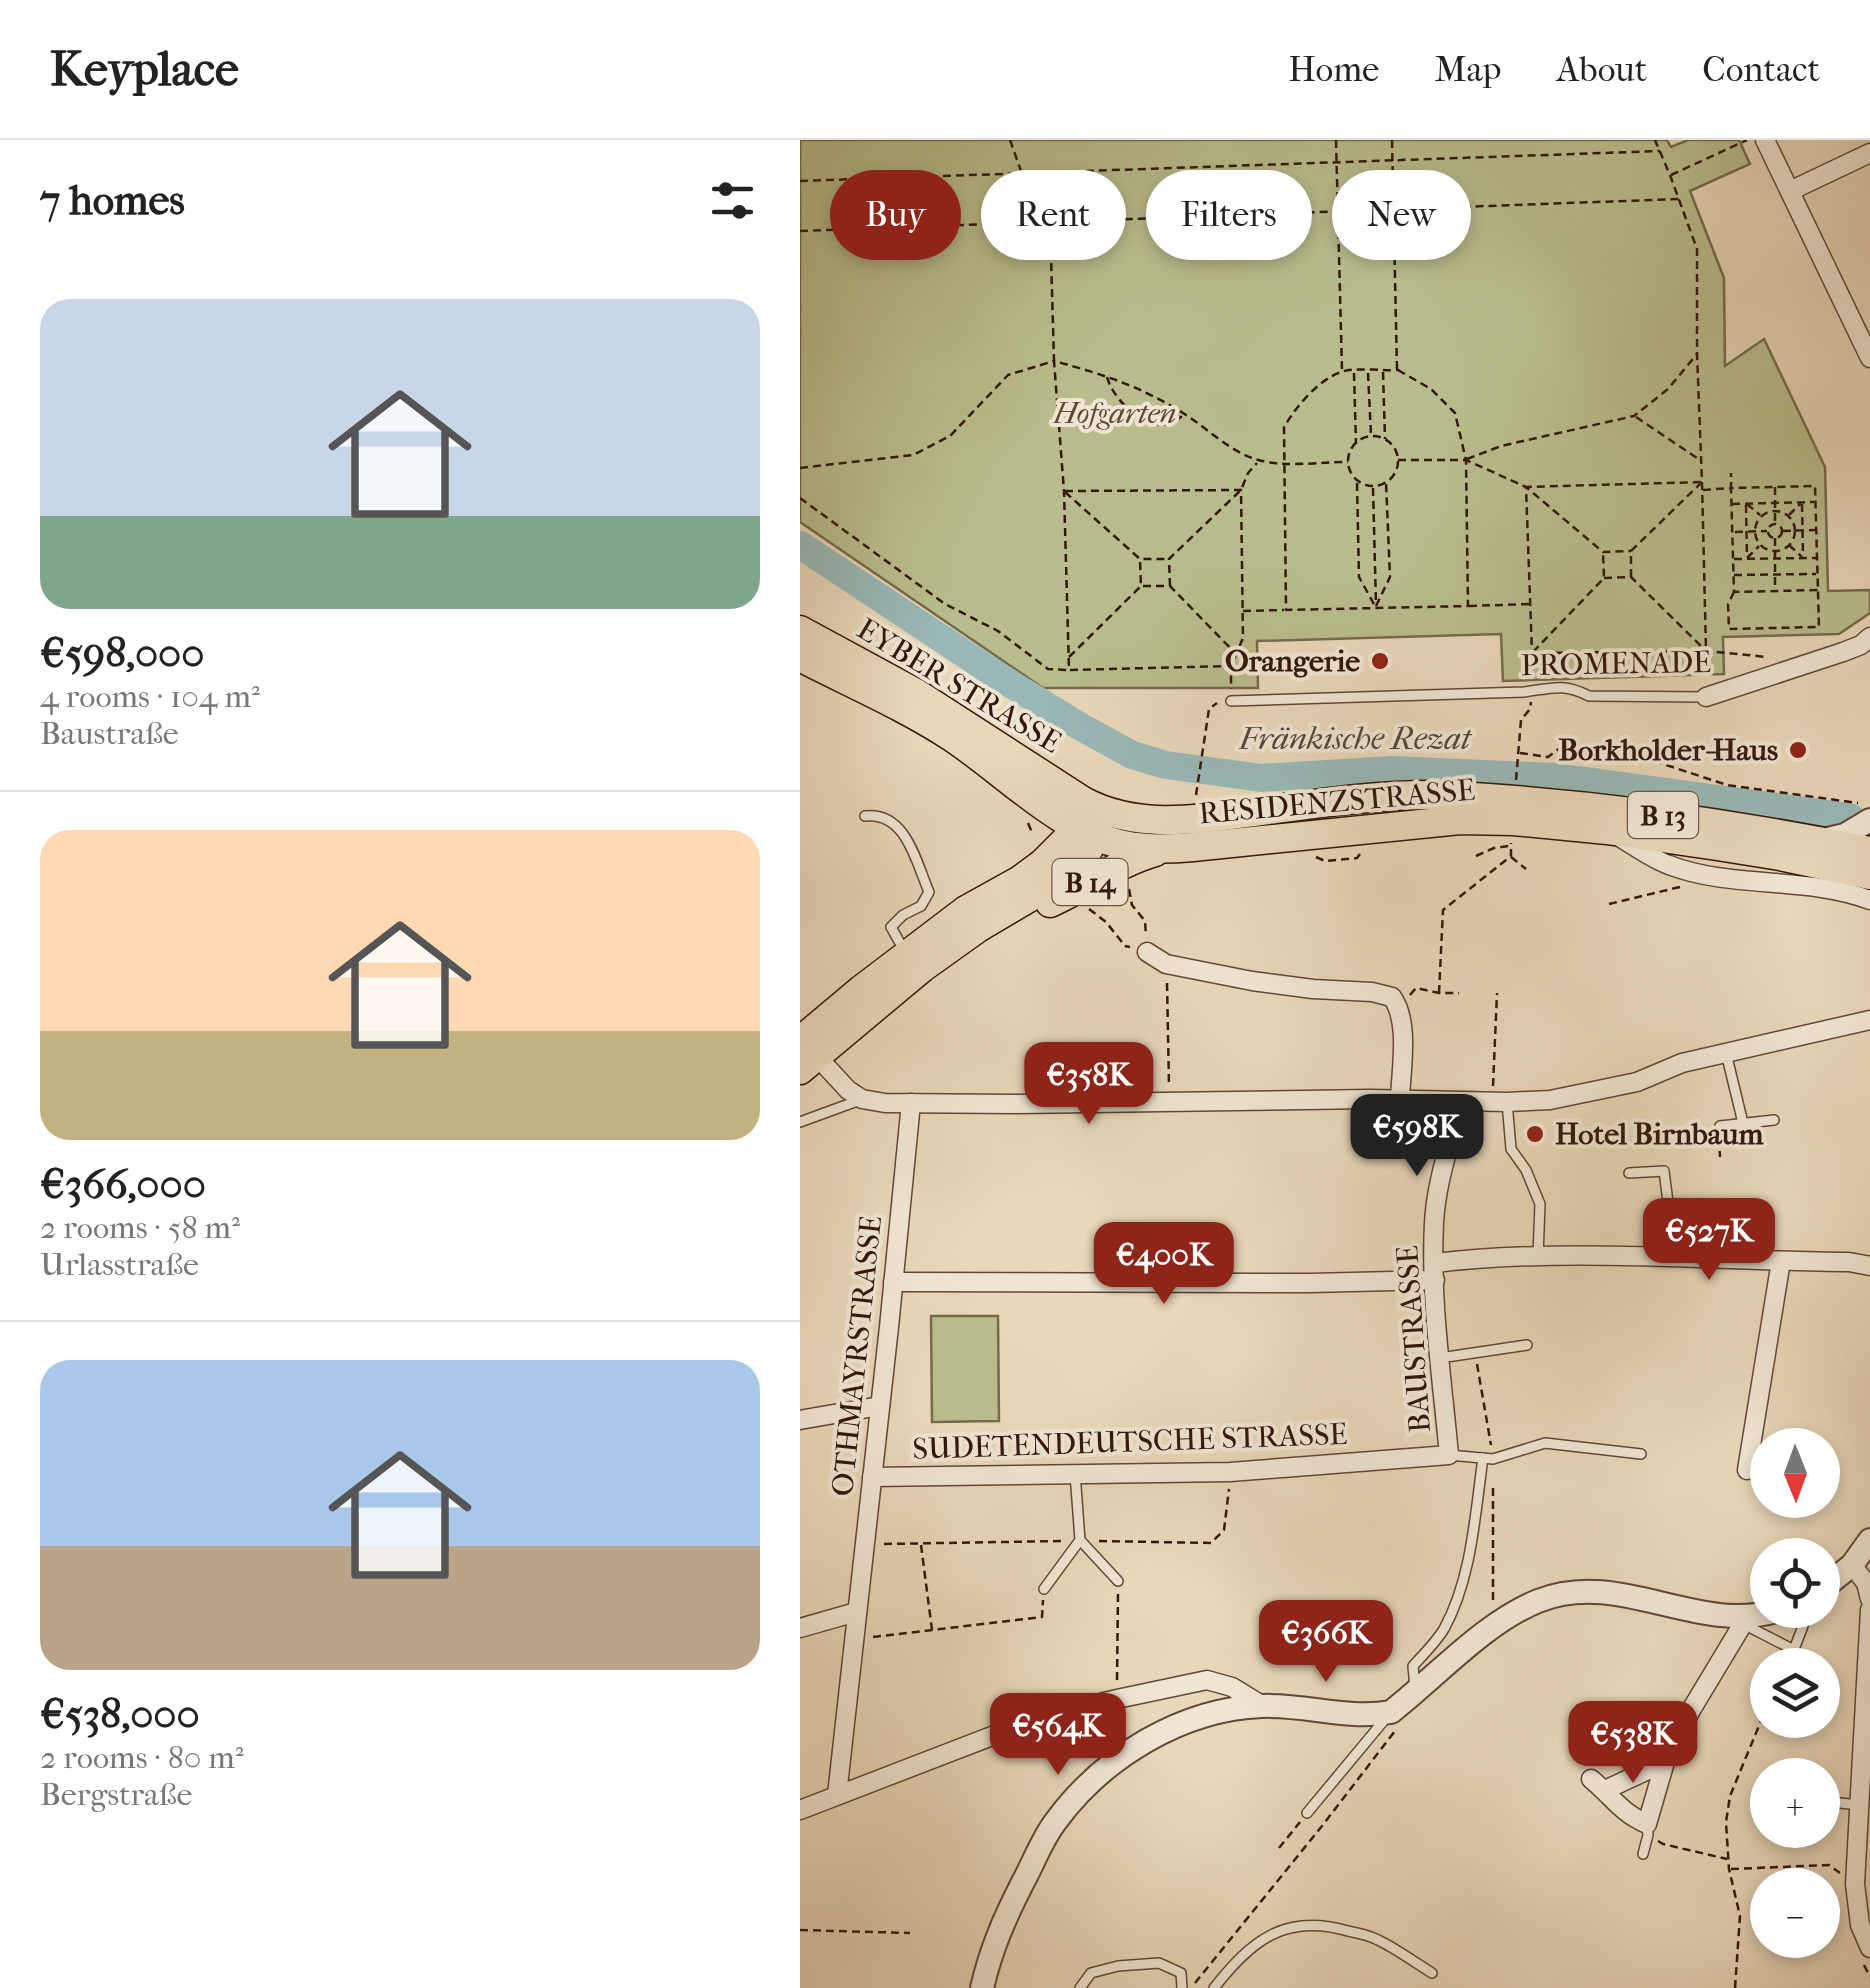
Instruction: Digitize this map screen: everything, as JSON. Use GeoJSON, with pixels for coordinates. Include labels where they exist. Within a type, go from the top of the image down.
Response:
{"type":"FeatureCollection","features":[{"type":"Feature","properties":{"kind":"main road","name":"EYBER STRASSE"},"geometry":{"type":"LineString","coordinates":[[800,630],[916,693],[1138,848],[1166,849]]}},
{"type":"Feature","properties":{"kind":"main road","name":"EYBER STRASSE"},"geometry":{"type":"LineString","coordinates":[[800,657],[933,725],[1051,812],[1093,819]]}},
{"type":"Feature","properties":{"kind":"main road","name":"B 13"},"geometry":{"type":"LineString","coordinates":[[1016,783],[1034,810],[1042,833],[1040,856],[1032,872]]}},
{"type":"Feature","properties":{"kind":"main road","name":"RESIDENZSTRASSE"},"geometry":{"type":"LineString","coordinates":[[1093,819],[1166,822],[1372,797],[1454,795],[1513,814],[1780,856],[1870,876]]}},
{"type":"Feature","properties":{"kind":"main road","name":"RESIDENZSTRASSE"},"geometry":{"type":"LineString","coordinates":[[1166,849],[1579,805],[1651,813],[1870,851]]}},
{"type":"Feature","properties":{"kind":"main road","name":"B 14"},"geometry":{"type":"LineString","coordinates":[[805,1052],[906,954],[966,910],[1032,872],[1093,819]]}},
{"type":"Feature","properties":{"kind":"main road","name":"B 14"},"geometry":{"type":"LineString","coordinates":[[805,1052],[966,936],[1064,877],[1087,853],[1093,819]]}},
{"type":"Feature","properties":{"kind":"main road","name":"B 14"},"geometry":{"type":"LineString","coordinates":[[1013,909],[1038,907],[1124,863],[1166,849]]}},
{"type":"Feature","properties":{"kind":"street"},"geometry":{"type":"LineString","coordinates":[[1765,140],[1870,358]]}},
{"type":"Feature","properties":{"kind":"street"},"geometry":{"type":"LineString","coordinates":[[1790,191],[1870,153]]}},
{"type":"Feature","properties":{"kind":"street","name":"PROMENADE"},"geometry":{"type":"LineString","coordinates":[[1706,697],[1843,652],[1870,637]]}},
{"type":"Feature","properties":{"kind":"street"},"geometry":{"type":"LineString","coordinates":[[1818,841],[1845,835],[1870,820]]}},
{"type":"Feature","properties":{"kind":"street"},"geometry":{"type":"LineString","coordinates":[[1607,830],[1672,872],[1802,886],[1870,900]]}},
{"type":"Feature","properties":{"kind":"street"},"geometry":{"type":"LineString","coordinates":[[1147,952],[1166,964],[1282,986],[1392,997],[1400,1007],[1403,1023],[1400,1099]]}},
{"type":"Feature","properties":{"kind":"street"},"geometry":{"type":"LineString","coordinates":[[805,1052],[862,1099],[885,1102],[1500,1102],[1550,1100],[1637,1082],[1682,1064],[1870,1020]]}},
{"type":"Feature","properties":{"kind":"street","name":"OTHMAYRSTRASSE"},"geometry":{"type":"LineString","coordinates":[[837,1794],[911,1102]]}},
{"type":"Feature","properties":{"kind":"street","name":"BAUSTRASSE"},"geometry":{"type":"LineString","coordinates":[[1449,1455],[1434,1222],[1460,1102]]}},
{"type":"Feature","properties":{"kind":"street"},"geometry":{"type":"LineString","coordinates":[[893,1282],[1310,1284],[1435,1272],[1488,1257],[1848,1262],[1870,1266]]}},
{"type":"Feature","properties":{"kind":"street"},"geometry":{"type":"LineString","coordinates":[[1747,1470],[1781,1262]]}},
{"type":"Feature","properties":{"kind":"street"},"geometry":{"type":"LineString","coordinates":[[800,1420],[880,1406]]}},
{"type":"Feature","properties":{"kind":"street","name":"SUDETENDEUTSCHE STRASSE"},"geometry":{"type":"LineString","coordinates":[[872,1477],[1230,1472],[1449,1455]]}},
{"type":"Feature","properties":{"kind":"street"},"geometry":{"type":"LineString","coordinates":[[1840,1575],[1870,1540]]}},
{"type":"Feature","properties":{"kind":"street"},"geometry":{"type":"LineString","coordinates":[[1852,1565],[1866,1583],[1870,1600]]}},
{"type":"Feature","properties":{"kind":"street"},"geometry":{"type":"LineString","coordinates":[[982,1988],[999,1930],[1054,1823],[1085,1788],[1126,1753],[1186,1721],[1263,1706],[1369,1716],[1391,1712],[1493,1626],[1538,1601],[1572,1592],[1607,1591],[1720,1617],[1750,1615]]}},
{"type":"Feature","properties":{"kind":"street"},"geometry":{"type":"LineString","coordinates":[[1870,1610],[1855,1884],[1860,1925],[1870,1948]]}},
{"type":"Feature","properties":{"kind":"street"},"geometry":{"type":"LineString","coordinates":[[800,1628],[856,1612]]}},
{"type":"Feature","properties":{"kind":"street"},"geometry":{"type":"LineString","coordinates":[[1665,1762],[1598,1785],[1627,1816],[1648,1829],[1665,1762],[1747,1616]]}},
{"type":"Feature","properties":{"kind":"street"},"geometry":{"type":"LineString","coordinates":[[800,1810],[1036,1719],[1117,1700],[1207,1680],[1232,1686],[1263,1706]]}},
{"type":"Feature","properties":{"kind":"lane","name":"PROMENADE"},"geometry":{"type":"LineString","coordinates":[[1231,701],[1548,688],[1572,688],[1590,696],[1706,697]]}},
{"type":"Feature","properties":{"kind":"lane"},"geometry":{"type":"LineString","coordinates":[[865,816],[890,820],[902,830],[930,892],[921,906],[892,927],[906,954]]}},
{"type":"Feature","properties":{"kind":"lane"},"geometry":{"type":"LineString","coordinates":[[1726,1053],[1743,1123]]}},
{"type":"Feature","properties":{"kind":"lane"},"geometry":{"type":"LineString","coordinates":[[800,1122],[862,1099]]}},
{"type":"Feature","properties":{"kind":"lane"},"geometry":{"type":"LineString","coordinates":[[1500,1102],[1511,1150],[1526,1170],[1540,1204],[1538,1257]]}},
{"type":"Feature","properties":{"kind":"lane"},"geometry":{"type":"LineString","coordinates":[[1720,1126],[1774,1120]]}},
{"type":"Feature","properties":{"kind":"lane"},"geometry":{"type":"LineString","coordinates":[[1629,1173],[1664,1171],[1675,1259]]}},
{"type":"Feature","properties":{"kind":"lane"},"geometry":{"type":"LineString","coordinates":[[1440,1358],[1527,1346]]}},
{"type":"Feature","properties":{"kind":"lane"},"geometry":{"type":"LineString","coordinates":[[1449,1455],[1488,1458],[1545,1443],[1641,1454]]}},
{"type":"Feature","properties":{"kind":"lane"},"geometry":{"type":"LineString","coordinates":[[1414,1694],[1413,1666],[1442,1632],[1457,1601],[1488,1458]]}},
{"type":"Feature","properties":{"kind":"lane"},"geometry":{"type":"LineString","coordinates":[[1075,1474],[1080,1540],[1118,1582]]}},
{"type":"Feature","properties":{"kind":"lane"},"geometry":{"type":"LineString","coordinates":[[1044,1589],[1080,1540]]}},
{"type":"Feature","properties":{"kind":"lane"},"geometry":{"type":"LineString","coordinates":[[1747,1616],[1753,1629],[1790,1648]]}},
{"type":"Feature","properties":{"kind":"lane"},"geometry":{"type":"LineString","coordinates":[[1307,1814],[1391,1712]]}},
{"type":"Feature","properties":{"kind":"lane"},"geometry":{"type":"LineString","coordinates":[[1840,1803],[1859,1805]]}},
{"type":"Feature","properties":{"kind":"lane"},"geometry":{"type":"LineString","coordinates":[[1643,1854],[1648,1829]]}},
{"type":"Feature","properties":{"kind":"lane"},"geometry":{"type":"LineString","coordinates":[[1214,1988],[1233,1964],[1266,1937],[1297,1924],[1324,1924],[1376,1938],[1432,1973]]}},
{"type":"Feature","properties":{"kind":"lane"},"geometry":{"type":"LineString","coordinates":[[1080,1988],[1091,1974],[1118,1966],[1160,1963],[1181,1973],[1182,1988]]}},
{"type":"Feature","properties":{"kind":"path"},"geometry":{"type":"LineString","coordinates":[[1010,140],[1020,170]]}},
{"type":"Feature","properties":{"kind":"path"},"geometry":{"type":"LineString","coordinates":[[1336,140],[1337,170]]}},
{"type":"Feature","properties":{"kind":"path"},"geometry":{"type":"LineString","coordinates":[[1392,140],[1392,170]]}},
{"type":"Feature","properties":{"kind":"path"},"geometry":{"type":"LineString","coordinates":[[1654,140],[1697,249],[1706,650]]}},
{"type":"Feature","properties":{"kind":"path"},"geometry":{"type":"LineString","coordinates":[[1670,175],[1747,140]]}},
{"type":"Feature","properties":{"kind":"path"},"geometry":{"type":"LineString","coordinates":[[1099,170],[1660,150]]}},
{"type":"Feature","properties":{"kind":"path"},"geometry":{"type":"LineString","coordinates":[[800,181],[981,174]]}},
{"type":"Feature","properties":{"kind":"path"},"geometry":{"type":"LineString","coordinates":[[1471,206],[1679,199]]}},
{"type":"Feature","properties":{"kind":"path"},"geometry":{"type":"LineString","coordinates":[[1126,219],[1332,212]]}},
{"type":"Feature","properties":{"kind":"path"},"geometry":{"type":"LineString","coordinates":[[800,231],[981,224]]}},
{"type":"Feature","properties":{"kind":"path"},"geometry":{"type":"LineString","coordinates":[[1051,260],[1069,670]]}},
{"type":"Feature","properties":{"kind":"path"},"geometry":{"type":"LineString","coordinates":[[1339,260],[1342,371]]}},
{"type":"Feature","properties":{"kind":"path"},"geometry":{"type":"LineString","coordinates":[[1395,260],[1398,370]]}},
{"type":"Feature","properties":{"kind":"path"},"geometry":{"type":"LineString","coordinates":[[1398,460],[1466,460],[1501,446],[1634,416],[1668,389],[1697,354]]}},
{"type":"Feature","properties":{"kind":"path"},"geometry":{"type":"LineString","coordinates":[[800,468],[913,456],[950,436],[1008,376],[1054,361],[1137,387],[1238,452],[1260,461],[1348,462]]}},
{"type":"Feature","properties":{"kind":"path"},"geometry":{"type":"LineString","coordinates":[[1383,370],[1385,440]]}},
{"type":"Feature","properties":{"kind":"path"},"geometry":{"type":"LineString","coordinates":[[1286,610],[1284,427],[1311,392],[1342,371],[1383,370],[1398,370],[1431,389],[1455,413],[1466,460],[1468,606]]}},
{"type":"Feature","properties":{"kind":"path"},"geometry":{"type":"LineString","coordinates":[[1354,371],[1356,444]]}},
{"type":"Feature","properties":{"kind":"path"},"geometry":{"type":"LineString","coordinates":[[1368,371],[1370,437]]}},
{"type":"Feature","properties":{"kind":"path"},"geometry":{"type":"LineString","coordinates":[[1106,375],[1110,388],[1126,409],[1160,425],[1176,423],[1184,414]]}},
{"type":"Feature","properties":{"kind":"path"},"geometry":{"type":"LineString","coordinates":[[1634,416],[1701,461]]}},
{"type":"Feature","properties":{"kind":"path"},"geometry":{"type":"LineString","coordinates":[[1357,480],[1373,486],[1394,476],[1398,460],[1385,440],[1370,437],[1356,444],[1348,462],[1357,480],[1359,577],[1376,607]]}},
{"type":"Feature","properties":{"kind":"path"},"geometry":{"type":"LineString","coordinates":[[1466,460],[1526,487],[1604,552],[1631,550],[1702,482]]}},
{"type":"Feature","properties":{"kind":"path"},"geometry":{"type":"LineString","coordinates":[[1064,491],[1140,559],[1169,559],[1240,490],[1248,473],[1260,461]]}},
{"type":"Feature","properties":{"kind":"path"},"geometry":{"type":"LineString","coordinates":[[1702,490],[1731,488],[1815,486],[1820,627],[1729,629],[1728,604],[1734,592],[1731,504],[1731,488],[1732,474]]}},
{"type":"Feature","properties":{"kind":"path"},"geometry":{"type":"LineString","coordinates":[[1376,607],[1390,577],[1386,482]]}},
{"type":"Feature","properties":{"kind":"path"},"geometry":{"type":"LineString","coordinates":[[1526,487],[1702,482]]}},
{"type":"Feature","properties":{"kind":"path"},"geometry":{"type":"LineString","coordinates":[[1373,486],[1376,607]]}},
{"type":"Feature","properties":{"kind":"path"},"geometry":{"type":"LineString","coordinates":[[1526,487],[1532,653]]}},
{"type":"Feature","properties":{"kind":"path"},"geometry":{"type":"LineString","coordinates":[[1774,487],[1775,524]]}},
{"type":"Feature","properties":{"kind":"path"},"geometry":{"type":"LineString","coordinates":[[1064,491],[1240,490]]}},
{"type":"Feature","properties":{"kind":"path"},"geometry":{"type":"LineString","coordinates":[[1194,798],[1209,709],[1220,701],[1231,701],[1231,666],[1243,638],[1240,490]]}},
{"type":"Feature","properties":{"kind":"path"},"geometry":{"type":"LineString","coordinates":[[800,498],[945,604],[998,630],[1048,669],[1231,666]]}},
{"type":"Feature","properties":{"kind":"path"},"geometry":{"type":"LineString","coordinates":[[1788,516],[1802,502]]}},
{"type":"Feature","properties":{"kind":"path"},"geometry":{"type":"LineString","coordinates":[[1802,502],[1803,558]]}},
{"type":"Feature","properties":{"kind":"path"},"geometry":{"type":"LineString","coordinates":[[1731,504],[1816,502]]}},
{"type":"Feature","properties":{"kind":"path"},"geometry":{"type":"LineString","coordinates":[[1746,504],[1762,516]]}},
{"type":"Feature","properties":{"kind":"path"},"geometry":{"type":"LineString","coordinates":[[1746,504],[1747,558]]}},
{"type":"Feature","properties":{"kind":"path"},"geometry":{"type":"LineString","coordinates":[[1788,516],[1775,512],[1762,516],[1756,523],[1756,538],[1770,551],[1789,546]]}},
{"type":"Feature","properties":{"kind":"path"},"geometry":{"type":"LineString","coordinates":[[1788,516],[1794,531],[1789,546]]}},
{"type":"Feature","properties":{"kind":"path"},"geometry":{"type":"LineString","coordinates":[[1775,524],[1782,531],[1775,538]]}},
{"type":"Feature","properties":{"kind":"path"},"geometry":{"type":"LineString","coordinates":[[1768,532],[1775,524]]}},
{"type":"Feature","properties":{"kind":"path"},"geometry":{"type":"LineString","coordinates":[[1782,531],[1816,530]]}},
{"type":"Feature","properties":{"kind":"path"},"geometry":{"type":"LineString","coordinates":[[1732,532],[1768,532],[1775,538],[1776,591]]}},
{"type":"Feature","properties":{"kind":"path"},"geometry":{"type":"LineString","coordinates":[[1747,558],[1760,545]]}},
{"type":"Feature","properties":{"kind":"path"},"geometry":{"type":"LineString","coordinates":[[1789,546],[1803,558]]}},
{"type":"Feature","properties":{"kind":"path"},"geometry":{"type":"LineString","coordinates":[[1631,550],[1631,577],[1706,650]]}},
{"type":"Feature","properties":{"kind":"path"},"geometry":{"type":"LineString","coordinates":[[1532,653],[1604,578],[1604,552]]}},
{"type":"Feature","properties":{"kind":"path"},"geometry":{"type":"LineString","coordinates":[[1733,559],[1817,558]]}},
{"type":"Feature","properties":{"kind":"path"},"geometry":{"type":"LineString","coordinates":[[1140,559],[1142,586]]}},
{"type":"Feature","properties":{"kind":"path"},"geometry":{"type":"LineString","coordinates":[[1169,559],[1170,586],[1237,656]]}},
{"type":"Feature","properties":{"kind":"path"},"geometry":{"type":"LineString","coordinates":[[1733,575],[1818,574]]}},
{"type":"Feature","properties":{"kind":"path"},"geometry":{"type":"LineString","coordinates":[[1604,578],[1631,577]]}},
{"type":"Feature","properties":{"kind":"path"},"geometry":{"type":"LineString","coordinates":[[1069,658],[1142,586],[1170,586]]}},
{"type":"Feature","properties":{"kind":"path"},"geometry":{"type":"LineString","coordinates":[[1734,592],[1818,590]]}},
{"type":"Feature","properties":{"kind":"path"},"geometry":{"type":"LineString","coordinates":[[1243,611],[1530,604]]}},
{"type":"Feature","properties":{"kind":"path"},"geometry":{"type":"LineString","coordinates":[[1532,653],[1706,650],[1777,658]]}},
{"type":"Feature","properties":{"kind":"path"},"geometry":{"type":"LineString","coordinates":[[1547,652],[1548,688]]}},
{"type":"Feature","properties":{"kind":"path"},"geometry":{"type":"LineString","coordinates":[[1439,994],[1442,910],[1510,856],[1522,720],[1530,709],[1533,691]]}},
{"type":"Feature","properties":{"kind":"path"},"geometry":{"type":"LineString","coordinates":[[1518,753],[1548,757],[1560,748]]}},
{"type":"Feature","properties":{"kind":"path"},"geometry":{"type":"LineString","coordinates":[[1654,761],[1726,786],[1869,805]]}},
{"type":"Feature","properties":{"kind":"path"},"geometry":{"type":"LineString","coordinates":[[1476,856],[1494,848],[1513,814]]}},
{"type":"Feature","properties":{"kind":"path"},"geometry":{"type":"LineString","coordinates":[[1315,856],[1326,862],[1356,858],[1368,842]]}},
{"type":"Feature","properties":{"kind":"path"},"geometry":{"type":"LineString","coordinates":[[1510,856],[1526,869]]}},
{"type":"Feature","properties":{"kind":"path"},"geometry":{"type":"LineString","coordinates":[[1609,904],[1680,888],[1689,882],[1672,872]]}},
{"type":"Feature","properties":{"kind":"path"},"geometry":{"type":"LineString","coordinates":[[1068,895],[1106,922],[1125,946],[1147,952],[1145,921],[1130,900],[1129,877]]}},
{"type":"Feature","properties":{"kind":"path"},"geometry":{"type":"LineString","coordinates":[[1166,964],[1169,1102]]}},
{"type":"Feature","properties":{"kind":"path"},"geometry":{"type":"LineString","coordinates":[[1400,1007],[1416,988],[1439,994],[1459,993]]}},
{"type":"Feature","properties":{"kind":"path"},"geometry":{"type":"LineString","coordinates":[[1497,993],[1500,1102]]}},
{"type":"Feature","properties":{"kind":"path"},"geometry":{"type":"LineString","coordinates":[[1718,1142],[1720,1157]]}},
{"type":"Feature","properties":{"kind":"path"},"geometry":{"type":"LineString","coordinates":[[1475,1353],[1488,1458],[1493,1626]]}},
{"type":"Feature","properties":{"kind":"path"},"geometry":{"type":"LineString","coordinates":[[921,1544],[932,1630]]}},
{"type":"Feature","properties":{"kind":"path"},"geometry":{"type":"LineString","coordinates":[[1117,1700],[1118,1582]]}},
{"type":"Feature","properties":{"kind":"path"},"geometry":{"type":"LineString","coordinates":[[853,1640],[1042,1617],[1044,1589]]}},
{"type":"Feature","properties":{"kind":"path"},"geometry":{"type":"LineString","coordinates":[[1191,1988],[1396,1733],[1391,1712]]}},
{"type":"Feature","properties":{"kind":"path"},"geometry":{"type":"LineString","coordinates":[[1735,1988],[1740,1916],[1729,1869],[1726,1822],[1730,1796],[1754,1738]]}},
{"type":"Feature","properties":{"kind":"path"},"geometry":{"type":"LineString","coordinates":[[1279,1848],[1307,1814]]}},
{"type":"Feature","properties":{"kind":"path"},"geometry":{"type":"LineString","coordinates":[[1648,1829],[1664,1844],[1728,1860]]}},
{"type":"Feature","properties":{"kind":"path"},"geometry":{"type":"LineString","coordinates":[[1729,1869],[1829,1865],[1855,1884]]}},
{"type":"Feature","properties":{"kind":"path"},"geometry":{"type":"LineString","coordinates":[[800,1930],[910,1932]]}},
{"type":"Feature","properties":{"kind":"green space","name":"Hofgarten"},"geometry":{"type":"Polygon","coordinates":[[[800,140],[1667,140],[1671,147],[1688,140],[1739,140],[1750,164],[1690,191],[1724,278],[1725,366],[1764,339],[1825,467],[1828,591],[1870,590],[1870,613],[1839,634],[1723,637],[1724,674],[1503,681],[1501,634],[1257,641],[1258,688],[1043,688],[800,522],[800,140]]]}},
{"type":"Feature","properties":{"kind":"green space"},"geometry":{"type":"Polygon","coordinates":[[[931,1316],[998,1316],[999,1421],[932,1422],[931,1316]]]}},
{"type":"Feature","properties":{"kind":"waterway","name":"Fränkische Rezat"},"geometry":{"type":"LineString","coordinates":[[800,545],[1076,724],[1132,755],[1166,765],[1261,778],[1391,770],[1556,777],[1850,817]]}},
{"type":"Feature","properties":{"kind":"place","name":"Orangerie"},"geometry":{"type":"Point","coordinates":[1380,661]}},
{"type":"Feature","properties":{"kind":"place","name":"Borkholder-Haus"},"geometry":{"type":"Point","coordinates":[1798,750]}},
{"type":"Feature","properties":{"kind":"place","name":"Hotel Birnbaum"},"geometry":{"type":"Point","coordinates":[1535,1134]}}]}
